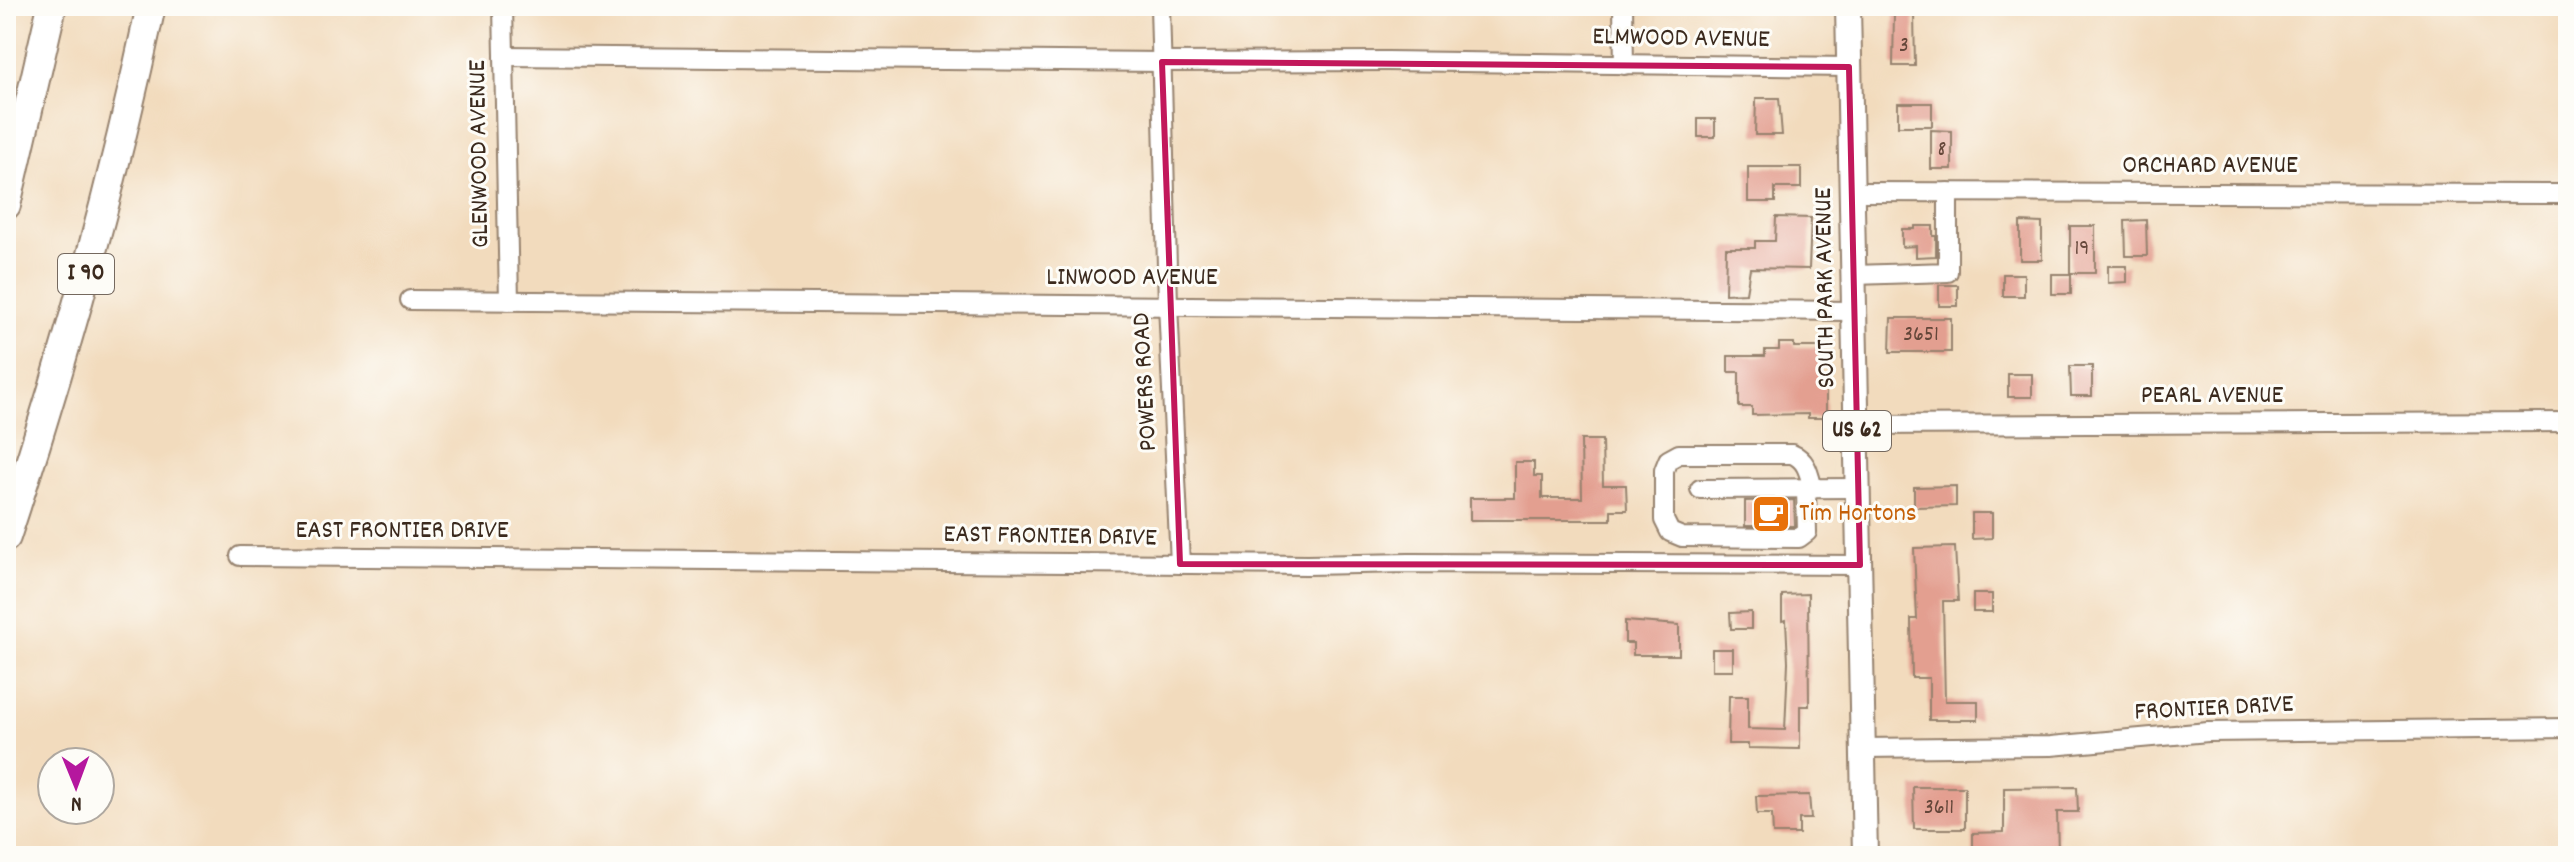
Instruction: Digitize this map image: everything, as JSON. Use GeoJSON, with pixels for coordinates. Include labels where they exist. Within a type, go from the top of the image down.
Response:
{"type":"FeatureCollection","features":[{"type":"Feature","properties":{"kind":"highway"},"geometry":{"type":"LineString","coordinates":[[6,205],[52,6]]}},
{"type":"Feature","properties":{"kind":"highway","name":"I 90"},"geometry":{"type":"LineString","coordinates":[[6,537],[57,381],[125,131],[151,6]]}},
{"type":"Feature","properties":{"kind":"main road","name":"SOUTH PARK AVENUE"},"geometry":{"type":"LineString","coordinates":[[1848,6],[1865,856]]}},
{"type":"Feature","properties":{"kind":"street","name":"GLENWOOD AVENUE"},"geometry":{"type":"LineString","coordinates":[[503,6],[509,301]]}},
{"type":"Feature","properties":{"kind":"street","name":"POWERS ROAD"},"geometry":{"type":"LineString","coordinates":[[1160,6],[1168,304],[1180,564]]}},
{"type":"Feature","properties":{"kind":"street"},"geometry":{"type":"LineString","coordinates":[[1623,6],[1624,65]]}},
{"type":"Feature","properties":{"kind":"street","name":"ELMWOOD AVENUE"},"geometry":{"type":"LineString","coordinates":[[504,56],[1849,67]]}},
{"type":"Feature","properties":{"kind":"street","name":"ORCHARD AVENUE"},"geometry":{"type":"LineString","coordinates":[[1852,192],[2568,194]]}},
{"type":"Feature","properties":{"kind":"street"},"geometry":{"type":"LineString","coordinates":[[1854,275],[1948,272],[1948,192]]}},
{"type":"Feature","properties":{"kind":"street","name":"LINWOOD AVENUE"},"geometry":{"type":"LineString","coordinates":[[410,300],[1854,311]]}},
{"type":"Feature","properties":{"kind":"street","name":"PEARL AVENUE"},"geometry":{"type":"LineString","coordinates":[[1857,425],[2568,422]]}},
{"type":"Feature","properties":{"kind":"street"},"geometry":{"type":"LineString","coordinates":[[1679,454],[1792,454],[1800,457],[1808,469],[1810,489],[1807,532],[1799,538],[1682,537],[1670,532],[1664,520],[1664,470],[1668,460],[1679,454]]}},
{"type":"Feature","properties":{"kind":"street"},"geometry":{"type":"LineString","coordinates":[[1700,489],[1858,488]]}},
{"type":"Feature","properties":{"kind":"street","name":"EAST FRONTIER DRIVE"},"geometry":{"type":"LineString","coordinates":[[240,556],[1180,564],[1860,565]]}},
{"type":"Feature","properties":{"kind":"street","name":"FRONTIER DRIVE"},"geometry":{"type":"LineString","coordinates":[[1863,748],[2051,746],[2208,732],[2568,728]]}},
{"type":"Feature","properties":{"kind":"highlighted area"},"geometry":{"type":"Polygon","coordinates":[[[1162,62],[1849,67],[1860,565],[1180,564],[1162,62]]]}},
{"type":"Feature","properties":{"kind":"building"},"geometry":{"type":"Polygon","coordinates":[[[1894,14],[1914,14],[1915,66],[1893,66],[1894,14]]]}},
{"type":"Feature","properties":{"kind":"building"},"geometry":{"type":"Polygon","coordinates":[[[1756,98],[1779,98],[1782,135],[1755,135],[1756,98]]]}},
{"type":"Feature","properties":{"kind":"building"},"geometry":{"type":"Polygon","coordinates":[[[1898,103],[1932,103],[1932,126],[1898,126],[1898,103]]]}},
{"type":"Feature","properties":{"kind":"building"},"geometry":{"type":"Polygon","coordinates":[[[1698,119],[1715,119],[1715,137],[1698,137],[1698,119]]]}},
{"type":"Feature","properties":{"kind":"building"},"geometry":{"type":"Polygon","coordinates":[[[1931,130],[1952,131],[1952,169],[1931,169],[1931,130]]]}},
{"type":"Feature","properties":{"kind":"building"},"geometry":{"type":"Polygon","coordinates":[[[1748,167],[1801,167],[1801,188],[1775,188],[1775,202],[1748,202],[1748,167]]]}},
{"type":"Feature","properties":{"kind":"building"},"geometry":{"type":"Polygon","coordinates":[[[1776,217],[1811,218],[1809,269],[1750,268],[1746,293],[1725,294],[1726,248],[1755,248],[1755,241],[1775,241],[1776,217]]]}},
{"type":"Feature","properties":{"kind":"building"},"geometry":{"type":"Polygon","coordinates":[[[2146,220],[2147,256],[2126,256],[2125,221],[2146,220]]]}},
{"type":"Feature","properties":{"kind":"building"},"geometry":{"type":"Polygon","coordinates":[[[2020,222],[2042,223],[2042,260],[2020,260],[2020,222]]]}},
{"type":"Feature","properties":{"kind":"building"},"geometry":{"type":"Polygon","coordinates":[[[1915,226],[1933,226],[1936,256],[1916,257],[1916,246],[1902,247],[1902,229],[1915,229],[1915,226]]]}},
{"type":"Feature","properties":{"kind":"building"},"geometry":{"type":"Polygon","coordinates":[[[2070,226],[2095,226],[2095,273],[2070,273],[2070,226]]]}},
{"type":"Feature","properties":{"kind":"building"},"geometry":{"type":"Polygon","coordinates":[[[2108,266],[2127,266],[2127,282],[2108,283],[2108,266]]]}},
{"type":"Feature","properties":{"kind":"building"},"geometry":{"type":"Polygon","coordinates":[[[2003,274],[2024,274],[2024,296],[2003,296],[2003,274]]]}},
{"type":"Feature","properties":{"kind":"building"},"geometry":{"type":"Polygon","coordinates":[[[2052,274],[2071,274],[2071,294],[2052,294],[2052,274]]]}},
{"type":"Feature","properties":{"kind":"building"},"geometry":{"type":"Polygon","coordinates":[[[1939,285],[1958,285],[1958,306],[1939,306],[1939,285]]]}},
{"type":"Feature","properties":{"kind":"building"},"geometry":{"type":"Polygon","coordinates":[[[1891,318],[1951,318],[1951,352],[1890,352],[1891,318]]]}},
{"type":"Feature","properties":{"kind":"building"},"geometry":{"type":"Polygon","coordinates":[[[1779,343],[1794,343],[1794,347],[1820,347],[1820,387],[1826,387],[1826,418],[1808,418],[1808,414],[1752,415],[1752,407],[1739,407],[1739,372],[1728,372],[1728,356],[1765,356],[1765,350],[1779,350],[1779,343]]]}},
{"type":"Feature","properties":{"kind":"building"},"geometry":{"type":"Polygon","coordinates":[[[2070,366],[2092,366],[2092,396],[2071,396],[2070,366]]]}},
{"type":"Feature","properties":{"kind":"building"},"geometry":{"type":"Polygon","coordinates":[[[2008,374],[2032,374],[2032,397],[2008,397],[2008,374]]]}},
{"type":"Feature","properties":{"kind":"building"},"geometry":{"type":"Polygon","coordinates":[[[1581,440],[1602,440],[1603,485],[1626,485],[1627,510],[1611,510],[1611,520],[1470,520],[1470,498],[1515,498],[1515,462],[1534,462],[1534,476],[1542,476],[1542,498],[1582,498],[1581,440]]]}},
{"type":"Feature","properties":{"kind":"building"},"geometry":{"type":"Polygon","coordinates":[[[1956,486],[1956,506],[1914,507],[1914,487],[1956,486]]]}},
{"type":"Feature","properties":{"kind":"building","name":"Tim Hortons"},"geometry":{"type":"Polygon","coordinates":[[[1794,500],[1795,526],[1745,526],[1745,501],[1794,500]]]}},
{"type":"Feature","properties":{"kind":"building"},"geometry":{"type":"Polygon","coordinates":[[[1972,513],[1992,513],[1992,538],[1972,539],[1972,513]]]}},
{"type":"Feature","properties":{"kind":"building"},"geometry":{"type":"Polygon","coordinates":[[[1955,547],[1958,601],[1943,601],[1945,701],[1978,701],[1978,720],[1929,720],[1929,678],[1912,678],[1911,619],[1917,619],[1914,548],[1955,547]]]}},
{"type":"Feature","properties":{"kind":"building"},"geometry":{"type":"Polygon","coordinates":[[[1808,594],[1809,706],[1800,706],[1800,749],[1748,748],[1748,744],[1728,744],[1729,696],[1748,696],[1748,729],[1785,730],[1788,662],[1782,595],[1808,594]]]}},
{"type":"Feature","properties":{"kind":"building"},"geometry":{"type":"Polygon","coordinates":[[[1973,594],[1992,594],[1992,612],[1973,612],[1973,594]]]}},
{"type":"Feature","properties":{"kind":"building"},"geometry":{"type":"Polygon","coordinates":[[[1751,612],[1751,629],[1731,629],[1730,613],[1751,612]]]}},
{"type":"Feature","properties":{"kind":"building"},"geometry":{"type":"Polygon","coordinates":[[[1625,621],[1679,625],[1679,655],[1633,655],[1633,643],[1625,643],[1625,621]]]}},
{"type":"Feature","properties":{"kind":"building"},"geometry":{"type":"Polygon","coordinates":[[[1712,649],[1733,649],[1733,670],[1712,670],[1712,649]]]}},
{"type":"Feature","properties":{"kind":"building"},"geometry":{"type":"Polygon","coordinates":[[[1913,787],[1965,787],[1965,829],[1914,829],[1913,787]]]}},
{"type":"Feature","properties":{"kind":"building"},"geometry":{"type":"Polygon","coordinates":[[[2077,787],[2078,812],[2057,812],[2058,853],[1973,855],[1973,833],[2004,832],[2004,788],[2077,787]]]}},
{"type":"Feature","properties":{"kind":"building"},"geometry":{"type":"Polygon","coordinates":[[[1809,795],[1811,819],[1799,819],[1799,834],[1773,834],[1772,814],[1757,814],[1756,796],[1809,795]]]}},
{"type":"Feature","properties":{"kind":"place","name":"Tim Hortons"},"geometry":{"type":"Point","coordinates":[1771,514]}}]}
